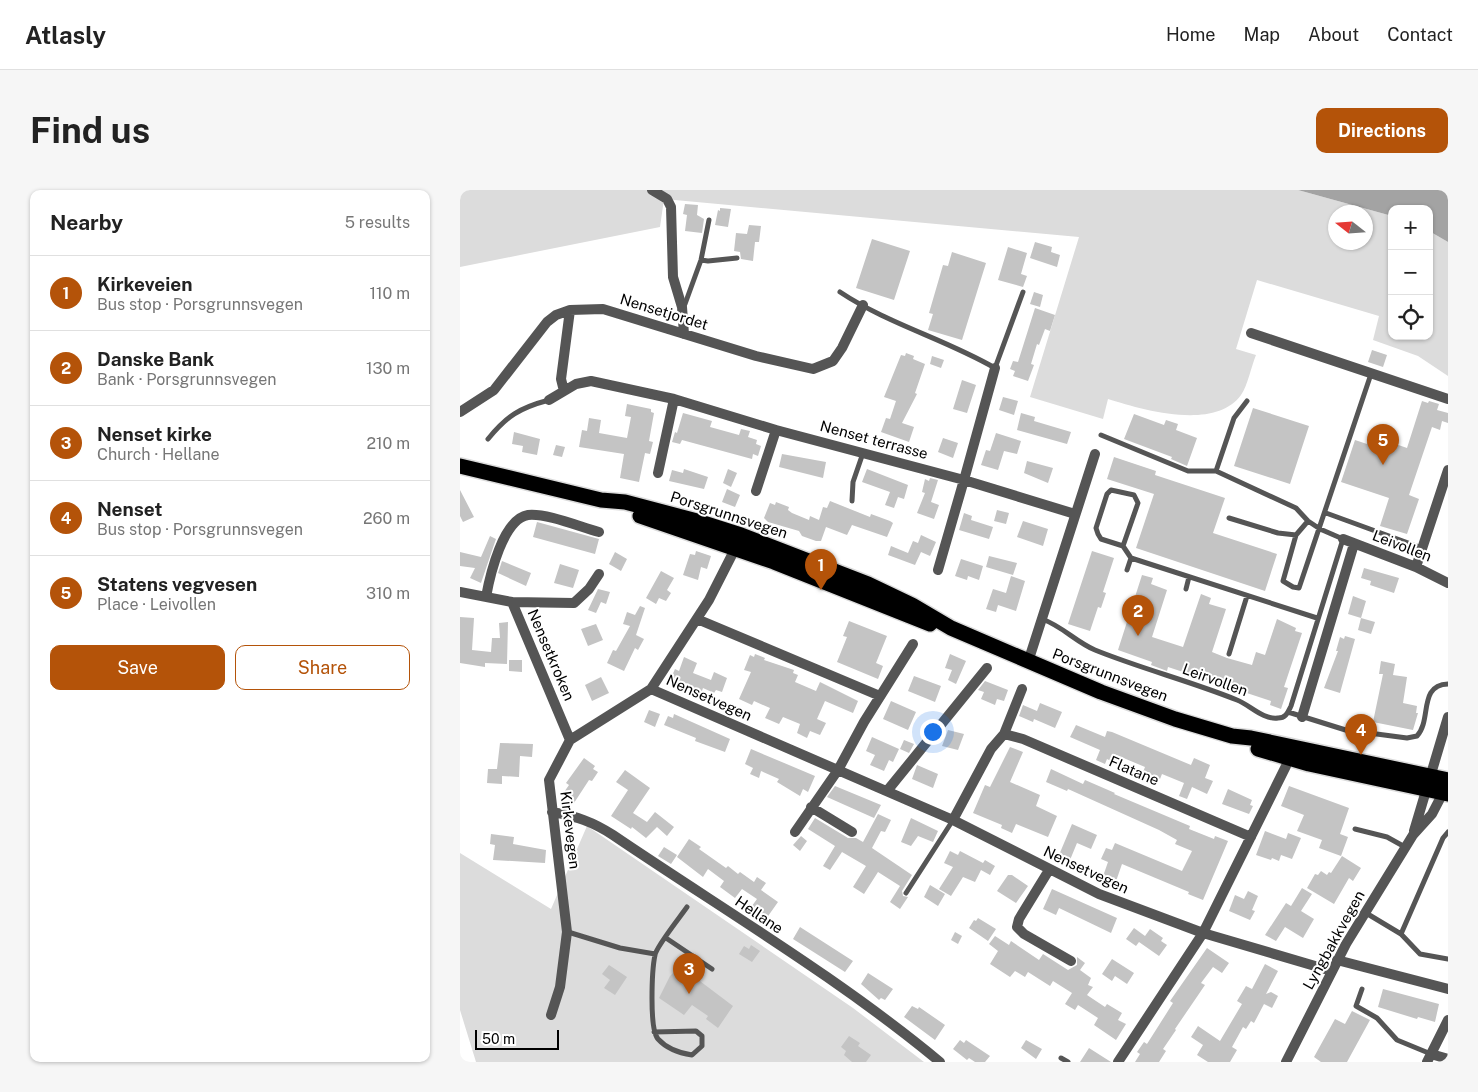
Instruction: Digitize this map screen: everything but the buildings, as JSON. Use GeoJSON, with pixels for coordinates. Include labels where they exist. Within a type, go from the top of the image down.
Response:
{"type":"FeatureCollection","features":[{"type":"Feature","properties":{"kind":"highway","name":"Porsgrunnsvegen"},"geometry":{"type":"LineString","coordinates":[[460,466],[601,500],[625,502],[697,521],[739,542],[868,584],[920,609],[951,628],[1028,662],[1156,713],[1232,736],[1249,746],[1281,756],[1447,785]]}},
{"type":"Feature","properties":{"kind":"street"},"geometry":{"type":"LineString","coordinates":[[652,190],[668,200],[671,207],[673,277],[682,307],[684,334]]}},
{"type":"Feature","properties":{"kind":"street","name":"Nensetjordet"},"geometry":{"type":"LineString","coordinates":[[460,412],[494,390],[547,322],[556,315],[570,310],[603,309],[756,356],[813,370],[833,360],[842,348],[863,305]]}},
{"type":"Feature","properties":{"kind":"street"},"geometry":{"type":"LineString","coordinates":[[564,391],[561,379],[570,310]]}},
{"type":"Feature","properties":{"kind":"street"},"geometry":{"type":"LineString","coordinates":[[1251,333],[1448,399]]}},
{"type":"Feature","properties":{"kind":"street"},"geometry":{"type":"LineString","coordinates":[[938,570],[995,368]]}},
{"type":"Feature","properties":{"kind":"street","name":"Nenset terrasse"},"geometry":{"type":"LineString","coordinates":[[549,400],[576,384],[591,381],[674,399],[776,430],[964,480],[1075,514]]}},
{"type":"Feature","properties":{"kind":"street"},"geometry":{"type":"LineString","coordinates":[[658,473],[674,399]]}},
{"type":"Feature","properties":{"kind":"street"},"geometry":{"type":"LineString","coordinates":[[756,491],[776,430]]}},
{"type":"Feature","properties":{"kind":"street"},"geometry":{"type":"LineString","coordinates":[[1028,662],[1095,454]]}},
{"type":"Feature","properties":{"kind":"street"},"geometry":{"type":"LineString","coordinates":[[1416,567],[1448,470]]}},
{"type":"Feature","properties":{"kind":"street"},"geometry":{"type":"LineString","coordinates":[[486,597],[496,560],[510,526],[516,519],[534,515],[599,532]]}},
{"type":"Feature","properties":{"kind":"street","name":"Leivollen"},"geometry":{"type":"LineString","coordinates":[[1344,539],[1416,567],[1448,583]]}},
{"type":"Feature","properties":{"kind":"street"},"geometry":{"type":"LineString","coordinates":[[570,740],[651,689],[697,619],[739,542]]}},
{"type":"Feature","properties":{"kind":"street"},"geometry":{"type":"LineString","coordinates":[[1302,717],[1354,544]]}},
{"type":"Feature","properties":{"kind":"street"},"geometry":{"type":"LineString","coordinates":[[512,602],[574,603],[589,589],[599,574]]}},
{"type":"Feature","properties":{"kind":"street","name":"Nensetkroken"},"geometry":{"type":"LineString","coordinates":[[460,592],[512,602],[570,740]]}},
{"type":"Feature","properties":{"kind":"street"},"geometry":{"type":"LineString","coordinates":[[697,619],[880,696]]}},
{"type":"Feature","properties":{"kind":"street"},"geometry":{"type":"LineString","coordinates":[[795,832],[838,770],[912,644]]}},
{"type":"Feature","properties":{"kind":"street"},"geometry":{"type":"LineString","coordinates":[[887,791],[987,668]]}},
{"type":"Feature","properties":{"kind":"street","name":"Nensetvegen"},"geometry":{"type":"LineString","coordinates":[[651,689],[953,820],[1099,894],[1204,933],[1332,971]]}},
{"type":"Feature","properties":{"kind":"street"},"geometry":{"type":"LineString","coordinates":[[953,820],[992,750],[1004,734],[1022,689]]}},
{"type":"Feature","properties":{"kind":"street"},"geometry":{"type":"LineString","coordinates":[[1428,783],[1448,717]]}},
{"type":"Feature","properties":{"kind":"street","name":"Flatane"},"geometry":{"type":"LineString","coordinates":[[1004,734],[1023,739],[1252,837]]}},
{"type":"Feature","properties":{"kind":"street","name":"Kirkevegen"},"geometry":{"type":"LineString","coordinates":[[551,1015],[560,987],[567,932],[549,780],[570,740]]}},
{"type":"Feature","properties":{"kind":"street"},"geometry":{"type":"LineString","coordinates":[[1118,1062],[1204,933],[1286,766]]}},
{"type":"Feature","properties":{"kind":"street","name":"Lyngbakkvegen"},"geometry":{"type":"LineString","coordinates":[[1413,835],[1428,783]]}},
{"type":"Feature","properties":{"kind":"street","name":"Lyngbakkvegen"},"geometry":{"type":"LineString","coordinates":[[1286,1062],[1337,960],[1405,847],[1432,814],[1447,785]]}},
{"type":"Feature","properties":{"kind":"street"},"geometry":{"type":"LineString","coordinates":[[811,807],[852,832]]}},
{"type":"Feature","properties":{"kind":"street","name":"Hellane"},"geometry":{"type":"LineString","coordinates":[[552,812],[576,816],[593,822],[614,835],[834,984],[940,1062]]}},
{"type":"Feature","properties":{"kind":"street"},"geometry":{"type":"LineString","coordinates":[[1049,870],[1019,919],[1017,927],[1024,934],[1071,961]]}},
{"type":"Feature","properties":{"kind":"street"},"geometry":{"type":"LineString","coordinates":[[1337,960],[1448,989]]}},
{"type":"Feature","properties":{"kind":"street"},"geometry":{"type":"LineString","coordinates":[[1448,1020],[1429,1058],[1448,1059]]}},
{"type":"Feature","properties":{"kind":"lane"},"geometry":{"type":"LineString","coordinates":[[682,307],[685,304],[701,260],[708,220]]}},
{"type":"Feature","properties":{"kind":"lane"},"geometry":{"type":"LineString","coordinates":[[701,260],[708,262],[737,258]]}},
{"type":"Feature","properties":{"kind":"lane"},"geometry":{"type":"LineString","coordinates":[[840,292],[863,305],[995,368],[1023,292]]}},
{"type":"Feature","properties":{"kind":"lane"},"geometry":{"type":"LineString","coordinates":[[1308,521],[1296,535],[1283,581],[1293,587],[1299,588],[1326,513],[1372,372]]}},
{"type":"Feature","properties":{"kind":"lane"},"geometry":{"type":"LineString","coordinates":[[488,439],[500,424],[519,410],[549,400]]}},
{"type":"Feature","properties":{"kind":"lane"},"geometry":{"type":"LineString","coordinates":[[1216,471],[1234,418],[1247,401]]}},
{"type":"Feature","properties":{"kind":"lane"},"geometry":{"type":"LineString","coordinates":[[1101,435],[1188,471],[1216,471],[1296,508],[1308,521],[1320,529],[1344,539],[1288,712],[1352,732]]}},
{"type":"Feature","properties":{"kind":"lane"},"geometry":{"type":"LineString","coordinates":[[852,501],[853,482],[864,452]]}},
{"type":"Feature","properties":{"kind":"lane"},"geometry":{"type":"LineString","coordinates":[[1123,546],[1138,503],[1134,495],[1116,489],[1111,490],[1107,494],[1096,528],[1101,539],[1123,546],[1131,558],[1317,618]]}},
{"type":"Feature","properties":{"kind":"lane"},"geometry":{"type":"LineString","coordinates":[[1326,513],[1422,548]]}},
{"type":"Feature","properties":{"kind":"lane"},"geometry":{"type":"LineString","coordinates":[[1229,518],[1278,533],[1296,535]]}},
{"type":"Feature","properties":{"kind":"lane"},"geometry":{"type":"LineString","coordinates":[[1127,570],[1131,558]]}},
{"type":"Feature","properties":{"kind":"lane"},"geometry":{"type":"LineString","coordinates":[[1186,589],[1189,577]]}},
{"type":"Feature","properties":{"kind":"lane"},"geometry":{"type":"LineString","coordinates":[[1228,654],[1247,596]]}},
{"type":"Feature","properties":{"kind":"lane","name":"Leirvollen"},"geometry":{"type":"LineString","coordinates":[[1042,619],[1057,625],[1073,638],[1094,649],[1140,668],[1238,700],[1265,716],[1280,718],[1288,712]]}},
{"type":"Feature","properties":{"kind":"lane"},"geometry":{"type":"LineString","coordinates":[[1369,733],[1407,738],[1417,736],[1421,732],[1430,691],[1435,687],[1448,684]]}},
{"type":"Feature","properties":{"kind":"lane"},"geometry":{"type":"LineString","coordinates":[[906,893],[953,820]]}},
{"type":"Feature","properties":{"kind":"lane"},"geometry":{"type":"LineString","coordinates":[[1355,829],[1387,837],[1405,847]]}},
{"type":"Feature","properties":{"kind":"lane"},"geometry":{"type":"LineString","coordinates":[[1401,934],[1443,838],[1448,832]]}},
{"type":"Feature","properties":{"kind":"lane"},"geometry":{"type":"LineString","coordinates":[[654,1032],[696,1030],[702,1036],[702,1046],[692,1055],[683,1054],[664,1044],[657,1038],[654,1032],[652,1007],[655,954],[687,907]]}},
{"type":"Feature","properties":{"kind":"lane"},"geometry":{"type":"LineString","coordinates":[[1366,913],[1401,934],[1420,954],[1448,959]]}},
{"type":"Feature","properties":{"kind":"lane"},"geometry":{"type":"LineString","coordinates":[[567,932],[620,948],[655,954]]}},
{"type":"Feature","properties":{"kind":"lane"},"geometry":{"type":"LineString","coordinates":[[666,938],[712,969]]}},
{"type":"Feature","properties":{"kind":"lane"},"geometry":{"type":"LineString","coordinates":[[1362,989],[1356,1006],[1377,1018],[1397,1040],[1429,1058]]}},
{"type":"Feature","properties":{"kind":"lane"},"geometry":{"type":"LineString","coordinates":[[1061,1058],[1068,1062]]}},
{"type":"Feature","properties":{"kind":"shaded area"},"geometry":{"type":"Polygon","coordinates":[[[460,190],[1298,190],[1352,205],[1328,205],[1328,250],[1373,250],[1373,211],[1388,215],[1388,340],[1433,340],[1433,233],[1448,242],[1448,376],[1418,356],[1373,340],[1379,316],[1257,280],[1236,349],[1256,355],[1248,381],[1241,395],[1229,406],[1214,412],[1197,415],[1178,415],[1140,408],[1108,399],[1103,419],[1030,397],[1079,237],[664,199],[660,227],[460,267],[460,190]]]}},
{"type":"Feature","properties":{"kind":"shaded area"},"geometry":{"type":"Polygon","coordinates":[[[1298,190],[1448,190],[1448,242],[1433,233],[1433,205],[1388,205],[1388,215],[1373,211],[1373,205],[1352,205],[1298,190]]]}},
{"type":"Feature","properties":{"kind":"shaded area"},"geometry":{"type":"Polygon","coordinates":[[[587,826],[853,1008],[924,1062],[476,1062],[460,1010],[460,853],[551,909],[587,826]]]}},
{"type":"Feature","properties":{"kind":"place","name":"Statens vegvesen"},"geometry":{"type":"Point","coordinates":[1383,465]}},
{"type":"Feature","properties":{"kind":"place","name":"Kirkeveien"},"geometry":{"type":"Point","coordinates":[821,590]}},
{"type":"Feature","properties":{"kind":"place","name":"Danske Bank"},"geometry":{"type":"Point","coordinates":[1138,636]}},
{"type":"Feature","properties":{"kind":"place","name":"Nenset"},"geometry":{"type":"Point","coordinates":[1361,755]}},
{"type":"Feature","properties":{"kind":"place","name":"Nenset kirke"},"geometry":{"type":"Point","coordinates":[689,994]}}]}
